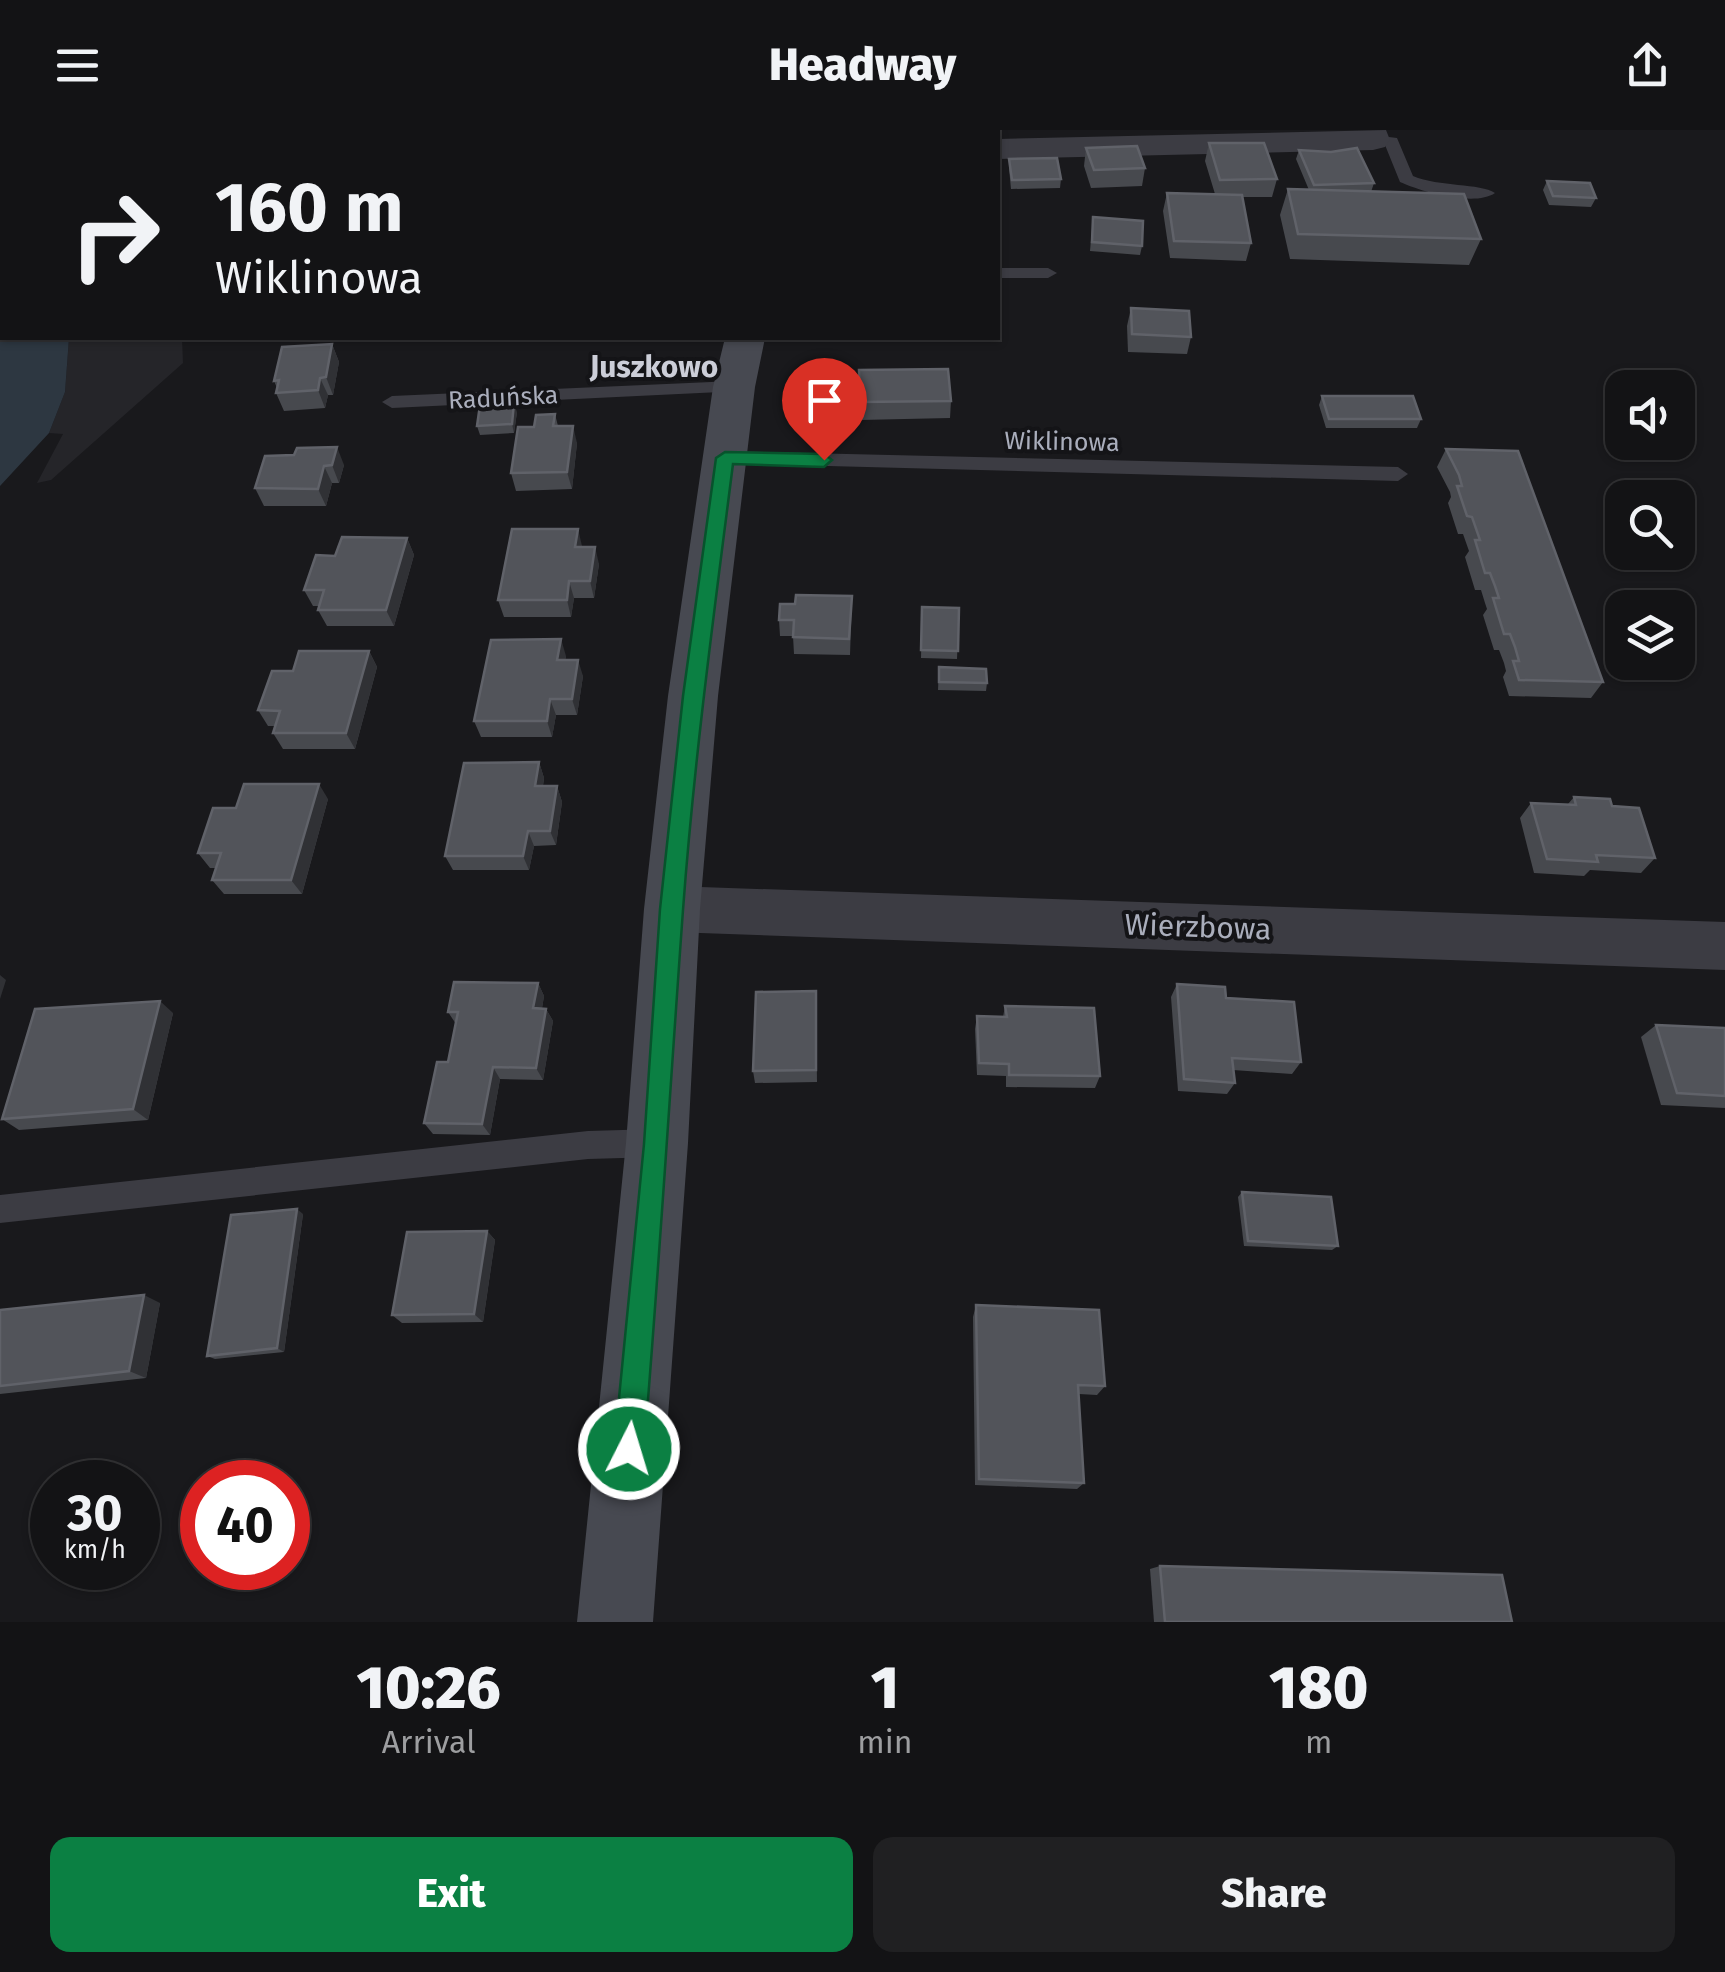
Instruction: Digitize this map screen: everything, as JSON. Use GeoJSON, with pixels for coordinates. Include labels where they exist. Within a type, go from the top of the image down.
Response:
{"type":"FeatureCollection","features":[{"type":"Feature","properties":{"kind":"street"},"geometry":{"type":"LineString","coordinates":[[1000,149],[1371,135]]}},
{"type":"Feature","properties":{"kind":"street","name":"Raduńska"},"geometry":{"type":"LineString","coordinates":[[614,1622],[693,696],[740,362]]}},
{"type":"Feature","properties":{"kind":"street","name":"Wierzbowa"},"geometry":{"type":"LineString","coordinates":[[672,909],[1725,946]]}},
{"type":"Feature","properties":{"kind":"lane"},"geometry":{"type":"LineString","coordinates":[[1371,135],[1391,141],[1406,179],[1431,190],[1487,193]]}},
{"type":"Feature","properties":{"kind":"lane"},"geometry":{"type":"LineString","coordinates":[[1000,274],[1048,273]]}},
{"type":"Feature","properties":{"kind":"lane","name":"Raduńska"},"geometry":{"type":"LineString","coordinates":[[392,402],[740,362]]}},
{"type":"Feature","properties":{"kind":"lane","name":"Wiklinowa"},"geometry":{"type":"LineString","coordinates":[[725,458],[1398,474]]}},
{"type":"Feature","properties":{"kind":"lane"},"geometry":{"type":"LineString","coordinates":[[0,1209],[588,1144],[657,1144]]}},
{"type":"Feature","properties":{"kind":"shaded area"},"geometry":{"type":"Polygon","coordinates":[[[0,340],[69,340],[65,392],[49,433],[0,486],[0,340]]]}},
{"type":"Feature","properties":{"kind":"shaded area"},"geometry":{"type":"Polygon","coordinates":[[[69,340],[182,340],[183,363],[51,480],[37,483],[63,434],[49,433],[65,392],[69,340]]]}},
{"type":"Feature","properties":{"kind":"building"},"geometry":{"type":"Polygon","coordinates":[[[1209,143],[1264,143],[1277,179],[1220,180],[1209,143]]]}},
{"type":"Feature","properties":{"kind":"building"},"geometry":{"type":"Polygon","coordinates":[[[1137,146],[1145,168],[1094,170],[1086,148],[1137,146]]]}},
{"type":"Feature","properties":{"kind":"building"},"geometry":{"type":"Polygon","coordinates":[[[1357,148],[1374,183],[1314,185],[1299,150],[1331,152],[1357,148]]]}},
{"type":"Feature","properties":{"kind":"building"},"geometry":{"type":"Polygon","coordinates":[[[1057,158],[1061,179],[1012,180],[1009,159],[1057,158]]]}},
{"type":"Feature","properties":{"kind":"building"},"geometry":{"type":"Polygon","coordinates":[[[1547,181],[1590,183],[1596,198],[1553,196],[1547,181]]]}},
{"type":"Feature","properties":{"kind":"building"},"geometry":{"type":"Polygon","coordinates":[[[1288,189],[1464,194],[1481,239],[1298,234],[1288,189]]]}},
{"type":"Feature","properties":{"kind":"building"},"geometry":{"type":"Polygon","coordinates":[[[1167,193],[1242,195],[1251,243],[1174,241],[1167,193]]]}},
{"type":"Feature","properties":{"kind":"building"},"geometry":{"type":"Polygon","coordinates":[[[1093,217],[1143,221],[1142,246],[1092,242],[1093,217]]]}},
{"type":"Feature","properties":{"kind":"building"},"geometry":{"type":"Polygon","coordinates":[[[1131,308],[1189,311],[1191,337],[1132,334],[1131,308]]]}},
{"type":"Feature","properties":{"kind":"building"},"geometry":{"type":"Polygon","coordinates":[[[332,344],[326,377],[320,378],[318,390],[276,393],[279,380],[274,381],[282,347],[332,344]]]}},
{"type":"Feature","properties":{"kind":"building"},"geometry":{"type":"Polygon","coordinates":[[[948,369],[951,401],[860,402],[859,370],[948,369]]]}},
{"type":"Feature","properties":{"kind":"building"},"geometry":{"type":"Polygon","coordinates":[[[1322,396],[1413,396],[1421,419],[1329,419],[1322,396]]]}},
{"type":"Feature","properties":{"kind":"building"},"geometry":{"type":"Polygon","coordinates":[[[514,403],[512,424],[477,426],[480,405],[514,403]]]}},
{"type":"Feature","properties":{"kind":"building"},"geometry":{"type":"Polygon","coordinates":[[[555,414],[553,426],[573,426],[567,472],[511,473],[518,427],[534,427],[536,415],[555,414]]]}},
{"type":"Feature","properties":{"kind":"building"},"geometry":{"type":"Polygon","coordinates":[[[337,447],[332,465],[324,466],[318,489],[255,488],[265,456],[294,455],[297,448],[337,447]]]}},
{"type":"Feature","properties":{"kind":"building"},"geometry":{"type":"Polygon","coordinates":[[[1446,449],[1518,451],[1603,682],[1519,680],[1513,661],[1519,661],[1515,647],[1510,634],[1504,634],[1493,598],[1499,598],[1490,573],[1485,573],[1475,540],[1480,540],[1472,517],[1467,516],[1457,486],[1462,486],[1459,475],[1446,449]]]}},
{"type":"Feature","properties":{"kind":"building"},"geometry":{"type":"Polygon","coordinates":[[[512,529],[578,529],[575,547],[595,547],[590,581],[569,581],[567,600],[498,600],[512,529]]]}},
{"type":"Feature","properties":{"kind":"building"},"geometry":{"type":"Polygon","coordinates":[[[342,537],[407,538],[386,610],[318,610],[324,590],[304,590],[316,555],[335,556],[342,537]]]}},
{"type":"Feature","properties":{"kind":"building"},"geometry":{"type":"Polygon","coordinates":[[[796,595],[852,596],[849,639],[793,637],[794,620],[779,620],[780,604],[795,604],[796,595]]]}},
{"type":"Feature","properties":{"kind":"building"},"geometry":{"type":"Polygon","coordinates":[[[922,607],[959,608],[958,651],[921,650],[922,607]]]}},
{"type":"Feature","properties":{"kind":"building"},"geometry":{"type":"Polygon","coordinates":[[[561,639],[557,660],[578,660],[572,699],[550,699],[547,721],[474,721],[491,640],[561,639]]]}},
{"type":"Feature","properties":{"kind":"building"},"geometry":{"type":"Polygon","coordinates":[[[299,651],[369,651],[346,733],[273,733],[280,711],[258,710],[272,671],[293,671],[299,651]]]}},
{"type":"Feature","properties":{"kind":"building"},"geometry":{"type":"Polygon","coordinates":[[[939,667],[986,669],[987,683],[939,682],[939,667]]]}},
{"type":"Feature","properties":{"kind":"building"},"geometry":{"type":"Polygon","coordinates":[[[539,762],[535,786],[557,786],[550,831],[528,831],[523,856],[445,856],[464,763],[539,762]]]}},
{"type":"Feature","properties":{"kind":"building"},"geometry":{"type":"Polygon","coordinates":[[[244,784],[319,784],[291,880],[212,880],[221,853],[198,853],[213,808],[236,808],[244,784]]]}},
{"type":"Feature","properties":{"kind":"building"},"geometry":{"type":"Polygon","coordinates":[[[1574,797],[1610,799],[1612,806],[1639,808],[1655,858],[1596,855],[1598,862],[1547,859],[1531,803],[1576,805],[1574,797]]]}},
{"type":"Feature","properties":{"kind":"building"},"geometry":{"type":"Polygon","coordinates":[[[454,982],[538,983],[533,1008],[546,1009],[536,1068],[493,1067],[482,1124],[424,1123],[437,1062],[448,1062],[458,1012],[448,1012],[454,982]]]}},
{"type":"Feature","properties":{"kind":"building"},"geometry":{"type":"Polygon","coordinates":[[[1177,984],[1225,987],[1226,998],[1294,1002],[1301,1062],[1232,1058],[1235,1083],[1184,1079],[1177,984]]]}},
{"type":"Feature","properties":{"kind":"building"},"geometry":{"type":"Polygon","coordinates":[[[816,991],[816,1070],[753,1071],[756,992],[816,991]]]}},
{"type":"Feature","properties":{"kind":"building"},"geometry":{"type":"Polygon","coordinates":[[[160,1001],[133,1109],[2,1119],[35,1009],[160,1001]]]}},
{"type":"Feature","properties":{"kind":"building"},"geometry":{"type":"Polygon","coordinates":[[[1005,1006],[1094,1008],[1100,1076],[1009,1075],[1009,1064],[979,1063],[977,1016],[1007,1017],[1005,1006]]]}},
{"type":"Feature","properties":{"kind":"building"},"geometry":{"type":"Polygon","coordinates":[[[1656,1025],[1725,1028],[1725,1096],[1677,1093],[1656,1025]]]}},
{"type":"Feature","properties":{"kind":"building"},"geometry":{"type":"Polygon","coordinates":[[[1242,1192],[1331,1197],[1338,1246],[1248,1241],[1242,1192]]]}},
{"type":"Feature","properties":{"kind":"building"},"geometry":{"type":"Polygon","coordinates":[[[297,1209],[277,1348],[207,1356],[231,1215],[297,1209]]]}},
{"type":"Feature","properties":{"kind":"building"},"geometry":{"type":"Polygon","coordinates":[[[487,1231],[474,1314],[392,1315],[407,1232],[487,1231]]]}},
{"type":"Feature","properties":{"kind":"building"},"geometry":{"type":"Polygon","coordinates":[[[144,1295],[129,1371],[0,1386],[0,1310],[144,1295]]]}},
{"type":"Feature","properties":{"kind":"building"},"geometry":{"type":"Polygon","coordinates":[[[976,1305],[1099,1310],[1105,1386],[1078,1385],[1084,1483],[979,1479],[976,1305]]]}},
{"type":"Feature","properties":{"kind":"building"},"geometry":{"type":"Polygon","coordinates":[[[1160,1566],[1502,1575],[1512,1622],[1165,1622],[1160,1566]]]}},
{"type":"Feature","properties":{"kind":"district","name":"Juszkowo"},"geometry":{"type":"Point","coordinates":[654,367]}},
{"type":"Feature","properties":{"kind":"route"},"geometry":{"type":"LineString","coordinates":[[629,1449],[657,1144],[672,909],[693,696],[725,458],[824,460]]}}]}
